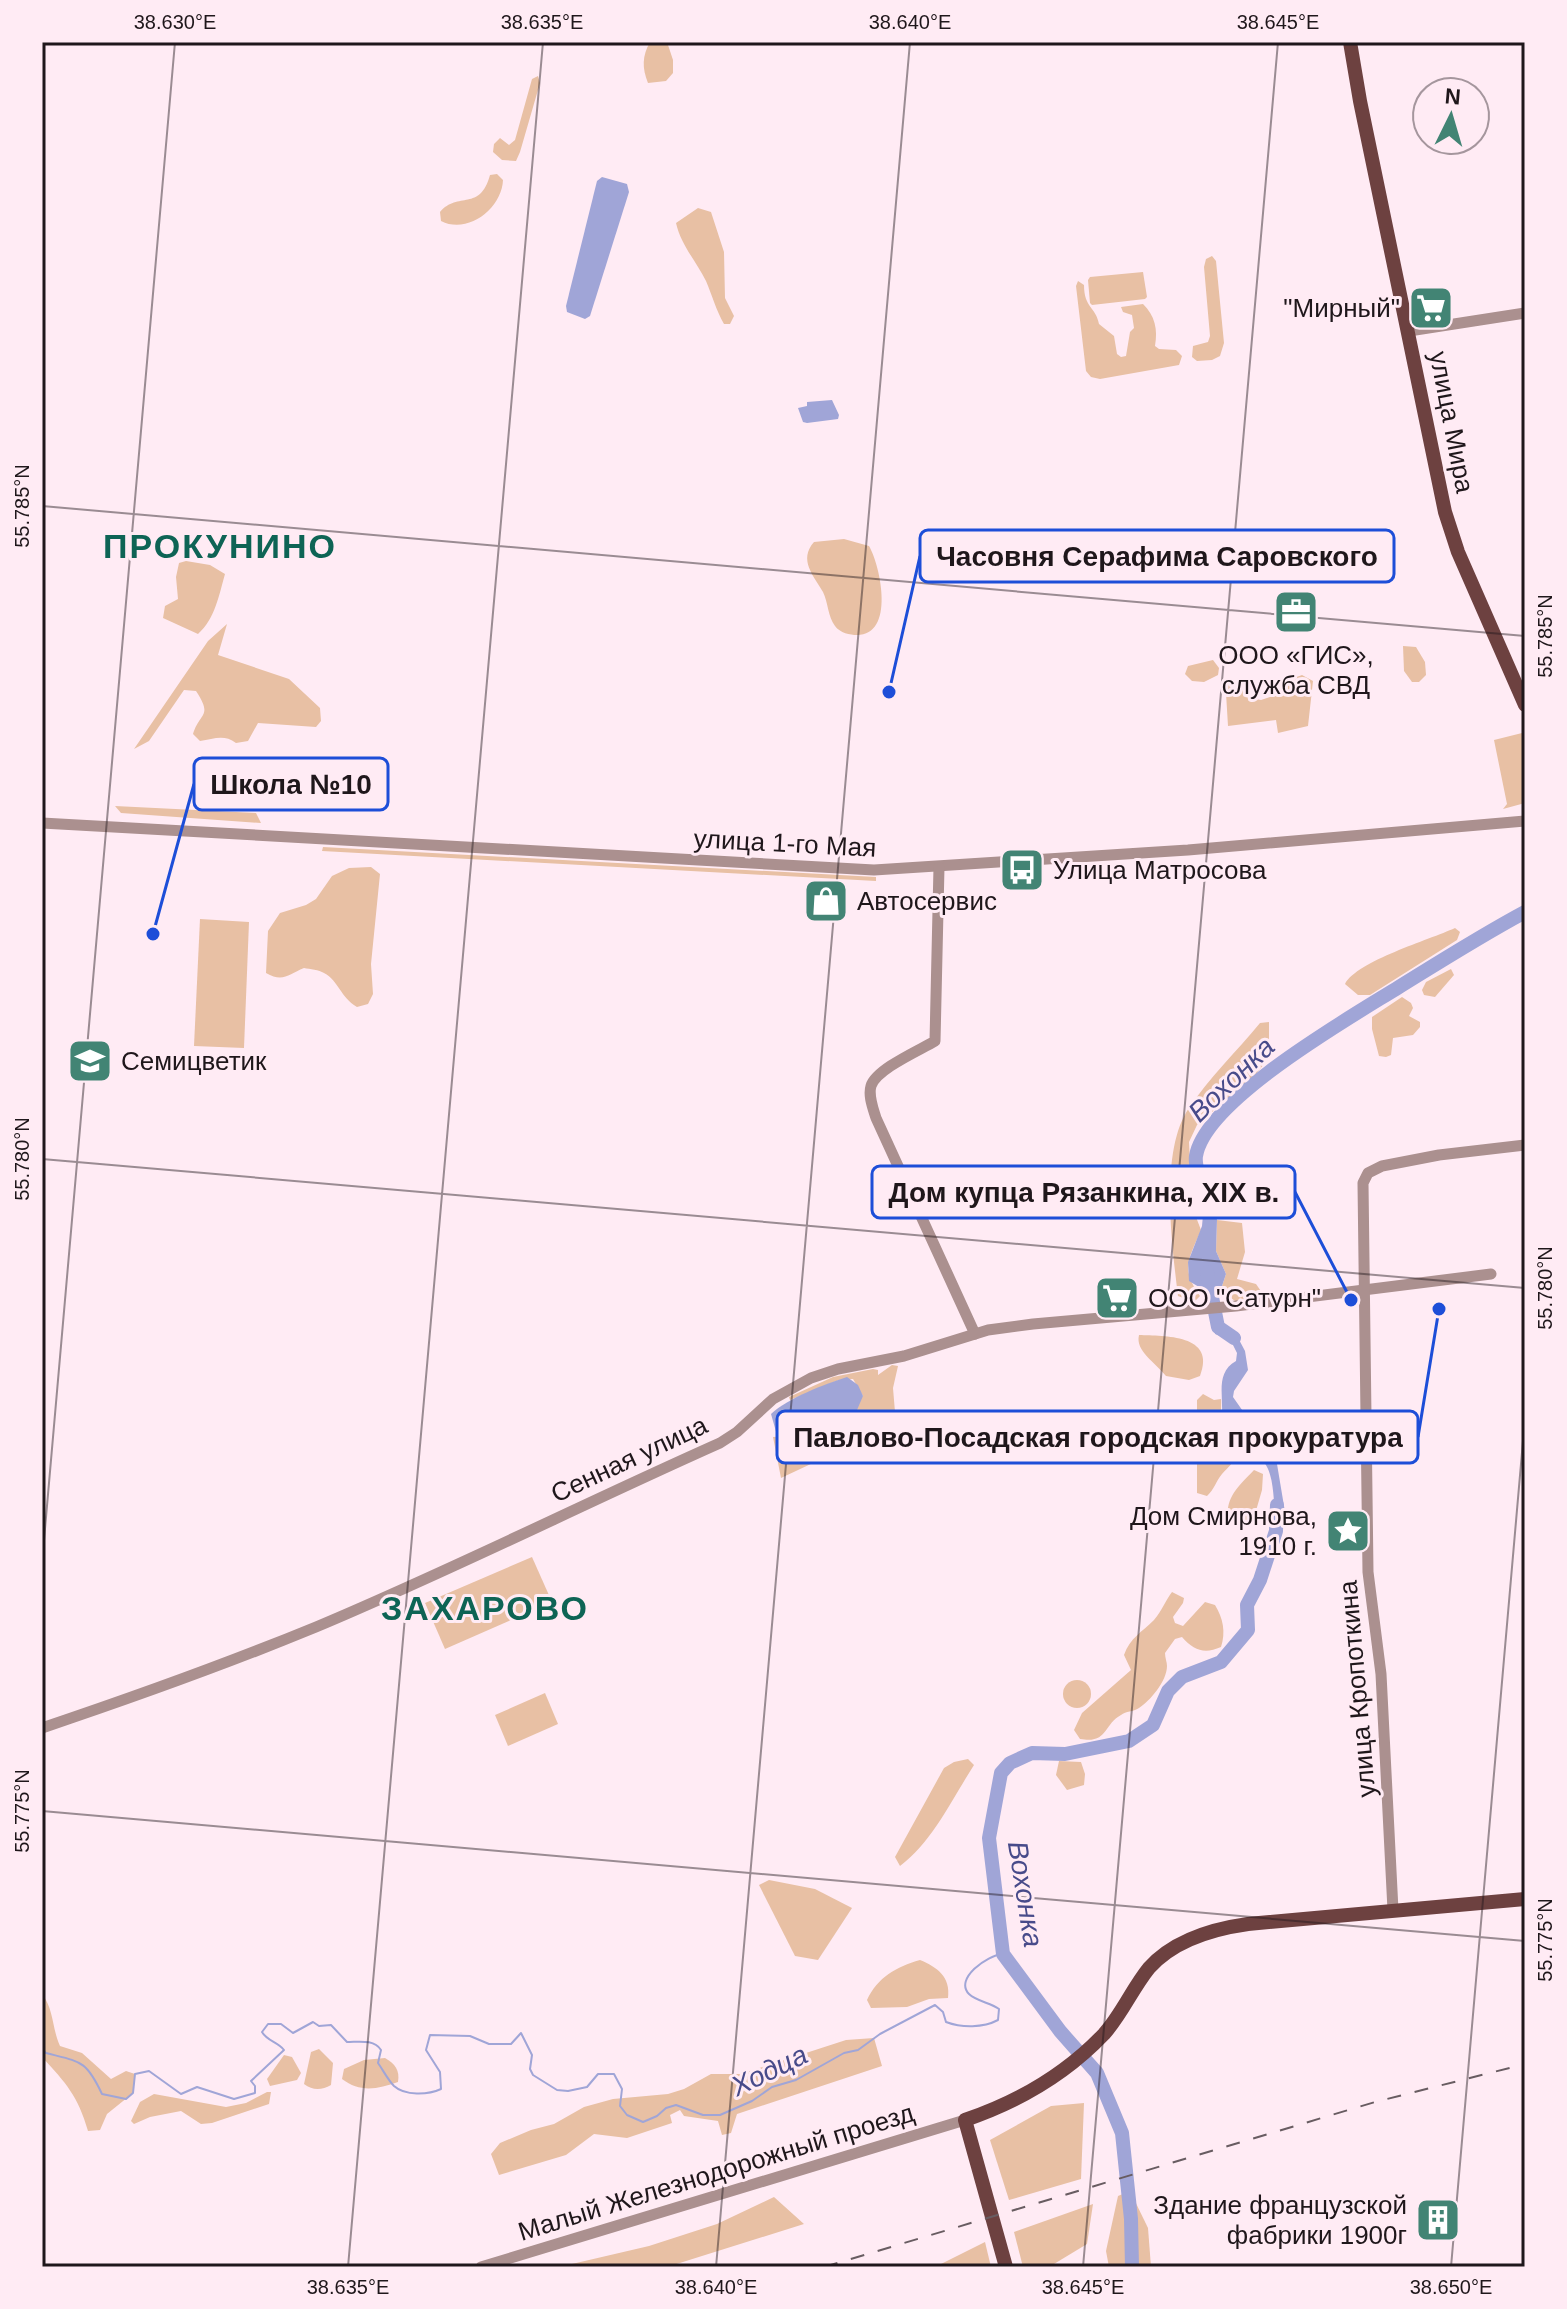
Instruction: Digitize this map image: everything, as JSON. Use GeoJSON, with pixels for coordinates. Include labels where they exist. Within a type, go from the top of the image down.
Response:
{"type":"FeatureCollection","features":[{"type":"Feature","properties":{"kind":"main road","name":"улица Мира"},"geometry":{"type":"LineString","coordinates":[[1350,42],[1452,537],[1525,705]]}},
{"type":"Feature","properties":{"kind":"main road"},"geometry":{"type":"LineString","coordinates":[[1006,2267],[965,2120],[1019,2098],[1053,2078],[1104,2034],[1150,1967],[1169,1951],[1218,1928],[1525,1899]]}},
{"type":"Feature","properties":{"kind":"street"},"geometry":{"type":"LineString","coordinates":[[1409,331],[1525,313]]}},
{"type":"Feature","properties":{"kind":"street","name":"улица 1-го Мая"},"geometry":{"type":"LineString","coordinates":[[42,823],[907,870],[1525,821]]}},
{"type":"Feature","properties":{"kind":"street"},"geometry":{"type":"LineString","coordinates":[[939,867],[935,1041],[879,1073],[871,1085],[871,1100],[876,1118],[975,1334]]}},
{"type":"Feature","properties":{"kind":"street","name":"улица Кропоткина"},"geometry":{"type":"LineString","coordinates":[[1393,1910],[1381,1674],[1368,1572],[1365,1177],[1382,1166],[1451,1153],[1525,1145]]}},
{"type":"Feature","properties":{"kind":"street","name":"Сенная улица"},"geometry":{"type":"LineString","coordinates":[[42,1728],[133,1698],[316,1627],[720,1443],[773,1399],[811,1378],[838,1369],[896,1358],[975,1334],[1033,1324],[1196,1311],[1491,1274]]}},
{"type":"Feature","properties":{"kind":"street","name":"Малый Железнодорожный проезд"},"geometry":{"type":"LineString","coordinates":[[481,2267],[965,2120]]}},
{"type":"Feature","properties":{"kind":"shaded area"},"geometry":{"type":"Polygon","coordinates":[[[650,42],[667,42],[673,60],[673,73],[666,81],[648,83],[644,62],[650,42]]]}},
{"type":"Feature","properties":{"kind":"shaded area"},"geometry":{"type":"Polygon","coordinates":[[[538,76],[540,83],[520,152],[516,161],[502,160],[493,152],[494,144],[500,138],[509,145],[515,140],[532,79],[538,76]]]}},
{"type":"Feature","properties":{"kind":"shaded area"},"geometry":{"type":"Polygon","coordinates":[[[497,174],[503,180],[501,190],[497,200],[482,216],[462,224],[441,221],[440,212],[447,206],[475,197],[486,186],[490,175],[497,174]]]}},
{"type":"Feature","properties":{"kind":"shaded area"},"geometry":{"type":"Polygon","coordinates":[[[698,208],[711,212],[724,252],[725,298],[734,316],[730,324],[724,324],[706,281],[678,231],[676,223],[698,208]]]}},
{"type":"Feature","properties":{"kind":"shaded area"},"geometry":{"type":"Polygon","coordinates":[[[1212,256],[1216,261],[1224,343],[1220,356],[1197,361],[1192,357],[1193,346],[1208,342],[1210,336],[1204,267],[1206,259],[1212,256]]]}},
{"type":"Feature","properties":{"kind":"shaded area"},"geometry":{"type":"Polygon","coordinates":[[[1143,272],[1145,299],[1090,303],[1090,277],[1143,272]]]}},
{"type":"Feature","properties":{"kind":"shaded area"},"geometry":{"type":"Polygon","coordinates":[[[1078,281],[1084,285],[1086,298],[1099,324],[1114,336],[1117,354],[1126,356],[1130,332],[1134,328],[1132,315],[1123,312],[1121,307],[1143,304],[1155,323],[1155,346],[1176,350],[1182,356],[1179,365],[1100,379],[1091,377],[1086,371],[1076,286],[1078,281]]]}},
{"type":"Feature","properties":{"kind":"shaded area"},"geometry":{"type":"Polygon","coordinates":[[[844,539],[869,546],[880,583],[881,612],[877,624],[869,632],[857,635],[842,632],[835,626],[823,592],[807,562],[809,549],[814,542],[844,539]]]}},
{"type":"Feature","properties":{"kind":"shaded area"},"geometry":{"type":"Polygon","coordinates":[[[186,561],[210,565],[225,574],[212,614],[198,634],[163,618],[165,606],[178,599],[176,577],[179,563],[186,561]]]}},
{"type":"Feature","properties":{"kind":"shaded area"},"geometry":{"type":"Polygon","coordinates":[[[227,624],[218,655],[289,679],[320,708],[321,721],[316,727],[258,723],[248,741],[236,743],[219,738],[200,741],[193,734],[204,714],[204,706],[196,691],[184,690],[149,741],[134,749],[208,641],[227,624]]]}},
{"type":"Feature","properties":{"kind":"shaded area"},"geometry":{"type":"Polygon","coordinates":[[[1403,646],[1416,647],[1425,662],[1426,675],[1419,682],[1412,682],[1404,671],[1403,646]]]}},
{"type":"Feature","properties":{"kind":"shaded area"},"geometry":{"type":"Polygon","coordinates":[[[1213,660],[1219,668],[1218,675],[1204,682],[1192,681],[1185,674],[1188,666],[1213,660]]]}},
{"type":"Feature","properties":{"kind":"shaded area"},"geometry":{"type":"Polygon","coordinates":[[[1302,675],[1313,681],[1308,726],[1278,733],[1276,720],[1228,726],[1226,693],[1229,684],[1242,678],[1245,697],[1261,700],[1270,697],[1283,682],[1302,675]]]}},
{"type":"Feature","properties":{"kind":"shaded area"},"geometry":{"type":"Polygon","coordinates":[[[1522,733],[1525,744],[1525,803],[1503,809],[1507,804],[1494,740],[1522,733]]]}},
{"type":"Feature","properties":{"kind":"shaded area"},"geometry":{"type":"Polygon","coordinates":[[[115,806],[256,813],[261,823],[121,813],[115,806]]]}},
{"type":"Feature","properties":{"kind":"shaded area"},"geometry":{"type":"Polygon","coordinates":[[[323,847],[876,877],[876,881],[322,851],[323,847]]]}},
{"type":"Feature","properties":{"kind":"shaded area"},"geometry":{"type":"Polygon","coordinates":[[[371,867],[380,874],[371,964],[373,994],[368,1004],[357,1007],[329,976],[320,971],[304,968],[282,977],[266,973],[268,931],[280,913],[316,899],[332,876],[349,868],[371,867]]]}},
{"type":"Feature","properties":{"kind":"shaded area"},"geometry":{"type":"Polygon","coordinates":[[[200,919],[249,922],[244,1048],[194,1046],[200,919]]]}},
{"type":"Feature","properties":{"kind":"shaded area"},"geometry":{"type":"Polygon","coordinates":[[[1455,928],[1460,932],[1457,940],[1370,995],[1358,995],[1345,984],[1352,975],[1378,959],[1455,928]]]}},
{"type":"Feature","properties":{"kind":"shaded area"},"geometry":{"type":"Polygon","coordinates":[[[1451,969],[1454,975],[1435,997],[1424,995],[1422,990],[1426,982],[1451,969]]]}},
{"type":"Feature","properties":{"kind":"shaded area"},"geometry":{"type":"Polygon","coordinates":[[[1402,997],[1411,1003],[1413,1008],[1409,1016],[1420,1022],[1420,1027],[1413,1035],[1393,1038],[1391,1055],[1379,1056],[1372,1017],[1402,997]]]}},
{"type":"Feature","properties":{"kind":"shaded area"},"geometry":{"type":"Polygon","coordinates":[[[1269,1022],[1269,1058],[1255,1075],[1197,1125],[1189,1142],[1191,1181],[1201,1230],[1188,1263],[1190,1278],[1200,1296],[1194,1302],[1178,1296],[1170,1199],[1174,1148],[1189,1108],[1260,1023],[1269,1022]]]}},
{"type":"Feature","properties":{"kind":"shaded area"},"geometry":{"type":"Polygon","coordinates":[[[1217,1220],[1242,1223],[1245,1252],[1237,1279],[1256,1284],[1267,1300],[1239,1304],[1227,1295],[1222,1286],[1226,1274],[1216,1251],[1217,1220]]]}},
{"type":"Feature","properties":{"kind":"shaded area"},"geometry":{"type":"Polygon","coordinates":[[[1139,1335],[1174,1337],[1195,1345],[1201,1352],[1203,1362],[1200,1376],[1189,1380],[1166,1376],[1143,1351],[1139,1335]]]}},
{"type":"Feature","properties":{"kind":"shaded area"},"geometry":{"type":"Polygon","coordinates":[[[892,1365],[898,1366],[893,1388],[896,1424],[781,1478],[773,1437],[789,1436],[829,1423],[863,1396],[853,1379],[839,1380],[790,1400],[789,1397],[833,1377],[873,1369],[878,1370],[878,1375],[892,1365]]]}},
{"type":"Feature","properties":{"kind":"shaded area"},"geometry":{"type":"Polygon","coordinates":[[[1203,1394],[1214,1400],[1221,1399],[1223,1436],[1238,1453],[1207,1496],[1197,1493],[1197,1400],[1203,1394]]]}},
{"type":"Feature","properties":{"kind":"shaded area"},"geometry":{"type":"Polygon","coordinates":[[[1254,1470],[1263,1474],[1262,1490],[1253,1521],[1238,1526],[1228,1520],[1229,1505],[1234,1492],[1254,1470]]]}},
{"type":"Feature","properties":{"kind":"shaded area"},"geometry":{"type":"Polygon","coordinates":[[[532,1557],[552,1602],[445,1649],[425,1603],[532,1557]]]}},
{"type":"Feature","properties":{"kind":"shaded area"},"geometry":{"type":"Polygon","coordinates":[[[1172,1592],[1184,1598],[1173,1617],[1175,1623],[1183,1626],[1205,1602],[1215,1605],[1223,1625],[1221,1647],[1200,1650],[1182,1637],[1175,1639],[1165,1653],[1167,1666],[1164,1678],[1148,1701],[1115,1719],[1096,1739],[1080,1739],[1074,1730],[1082,1713],[1131,1670],[1124,1655],[1127,1649],[1157,1617],[1172,1592]]]}},
{"type":"Feature","properties":{"kind":"shaded area"},"geometry":{"type":"Polygon","coordinates":[[[1077,1680],[1087,1684],[1091,1694],[1087,1704],[1077,1708],[1067,1704],[1063,1694],[1067,1684],[1077,1680]]]}},
{"type":"Feature","properties":{"kind":"shaded area"},"geometry":{"type":"Polygon","coordinates":[[[545,1693],[558,1724],[508,1746],[495,1715],[545,1693]]]}},
{"type":"Feature","properties":{"kind":"shaded area"},"geometry":{"type":"Polygon","coordinates":[[[968,1759],[974,1765],[941,1819],[912,1856],[900,1866],[895,1857],[944,1768],[968,1759]]]}},
{"type":"Feature","properties":{"kind":"shaded area"},"geometry":{"type":"Polygon","coordinates":[[[1059,1761],[1081,1762],[1085,1774],[1084,1785],[1067,1790],[1056,1775],[1059,1761]]]}},
{"type":"Feature","properties":{"kind":"shaded area"},"geometry":{"type":"Polygon","coordinates":[[[769,1880],[815,1889],[852,1908],[818,1960],[795,1956],[759,1885],[769,1880]]]}},
{"type":"Feature","properties":{"kind":"shaded area"},"geometry":{"type":"Polygon","coordinates":[[[920,1960],[942,1974],[947,1984],[948,1998],[929,1999],[907,2007],[871,2008],[867,2000],[882,1979],[920,1960]]]}},
{"type":"Feature","properties":{"kind":"shaded area"},"geometry":{"type":"Polygon","coordinates":[[[42,1994],[49,2006],[60,2046],[82,2053],[111,2079],[126,2071],[135,2074],[133,2093],[107,2114],[100,2130],[88,2131],[70,2091],[42,2057],[42,1994]]]}},
{"type":"Feature","properties":{"kind":"shaded area"},"geometry":{"type":"Polygon","coordinates":[[[874,2038],[882,2066],[737,2114],[731,2133],[722,2135],[718,2121],[684,2116],[680,2110],[670,2115],[672,2123],[627,2138],[594,2134],[566,2155],[499,2175],[491,2154],[500,2143],[554,2124],[584,2107],[613,2099],[668,2094],[711,2074],[741,2074],[846,2040],[874,2038]]]}},
{"type":"Feature","properties":{"kind":"shaded area"},"geometry":{"type":"Polygon","coordinates":[[[319,2049],[333,2063],[331,2085],[318,2089],[304,2084],[311,2052],[319,2049]]]}},
{"type":"Feature","properties":{"kind":"shaded area"},"geometry":{"type":"Polygon","coordinates":[[[284,2055],[292,2057],[301,2073],[297,2080],[270,2086],[267,2079],[284,2055]]]}},
{"type":"Feature","properties":{"kind":"shaded area"},"geometry":{"type":"Polygon","coordinates":[[[385,2058],[396,2068],[398,2082],[369,2088],[342,2079],[344,2069],[364,2060],[385,2058]]]}},
{"type":"Feature","properties":{"kind":"shaded area"},"geometry":{"type":"Polygon","coordinates":[[[271,2092],[269,2104],[212,2123],[201,2124],[181,2111],[150,2117],[134,2124],[131,2121],[140,2102],[154,2094],[226,2107],[246,2103],[271,2092]]]}},
{"type":"Feature","properties":{"kind":"shaded area"},"geometry":{"type":"Polygon","coordinates":[[[1084,2103],[1081,2179],[1009,2200],[990,2140],[1051,2106],[1084,2103]]]}},
{"type":"Feature","properties":{"kind":"shaded area"},"geometry":{"type":"Polygon","coordinates":[[[1130,2191],[1148,2228],[1151,2267],[1109,2267],[1106,2251],[1118,2196],[1130,2191]]]}},
{"type":"Feature","properties":{"kind":"shaded area"},"geometry":{"type":"Polygon","coordinates":[[[774,2197],[804,2224],[667,2267],[559,2267],[649,2246],[717,2224],[774,2197]]]}},
{"type":"Feature","properties":{"kind":"shaded area"},"geometry":{"type":"Polygon","coordinates":[[[1093,2204],[1087,2244],[1049,2267],[1023,2267],[1014,2232],[1093,2204]]]}},
{"type":"Feature","properties":{"kind":"shaded area"},"geometry":{"type":"Polygon","coordinates":[[[985,2242],[991,2267],[935,2267],[985,2242]]]}},
{"type":"Feature","properties":{"kind":"water"},"geometry":{"type":"Polygon","coordinates":[[[602,177],[627,184],[629,192],[590,316],[585,319],[567,312],[566,306],[597,181],[602,177]]]}},
{"type":"Feature","properties":{"kind":"water"},"geometry":{"type":"Polygon","coordinates":[[[832,400],[838,419],[803,422],[798,408],[807,406],[807,402],[832,400]]]}},
{"type":"Feature","properties":{"kind":"water"},"geometry":{"type":"Polygon","coordinates":[[[1205,1193],[1210,1195],[1217,1220],[1216,1251],[1226,1274],[1222,1286],[1204,1290],[1189,1281],[1188,1262],[1202,1226],[1205,1193]]]}},
{"type":"Feature","properties":{"kind":"water"},"geometry":{"type":"Polygon","coordinates":[[[1221,1329],[1236,1334],[1245,1351],[1248,1370],[1233,1397],[1247,1417],[1253,1439],[1277,1464],[1285,1512],[1282,1521],[1277,1522],[1272,1482],[1263,1461],[1233,1450],[1222,1435],[1223,1377],[1236,1361],[1237,1353],[1230,1339],[1215,1334],[1221,1329]]]}},
{"type":"Feature","properties":{"kind":"water"},"geometry":{"type":"Polygon","coordinates":[[[847,1377],[858,1385],[863,1396],[857,1410],[789,1436],[777,1435],[771,1414],[778,1408],[847,1377]]]}},
{"type":"Feature","properties":{"kind":"waterway","name":"Вохонка"},"geometry":{"type":"LineString","coordinates":[[1208,1209],[1196,1156],[1205,1134],[1225,1110],[1316,1039],[1525,912]]}},
{"type":"Feature","properties":{"kind":"waterway","name":"Вохонка"},"geometry":{"type":"LineString","coordinates":[[1207,1272],[1218,1327],[1234,1338]]}},
{"type":"Feature","properties":{"kind":"waterway","name":"Вохонка"},"geometry":{"type":"LineString","coordinates":[[1132,2267],[1131,2219],[1122,2133],[1097,2073],[1060,2031],[1003,1954],[989,1838],[1001,1773],[1010,1763],[1032,1753],[1065,1754],[1129,1741],[1153,1725],[1168,1691],[1182,1677],[1221,1662],[1248,1630],[1247,1605],[1260,1580],[1276,1531],[1277,1505]]}},
{"type":"Feature","properties":{"kind":"waterway","name":"Ходца"},"geometry":{"type":"LineString","coordinates":[[42,2049],[81,2064],[102,2094],[126,2099],[133,2093],[135,2074],[149,2071],[181,2094],[197,2087],[234,2099],[255,2093],[251,2081],[284,2050],[262,2032],[268,2024],[281,2024],[293,2033],[313,2022],[319,2026],[331,2025],[347,2042],[366,2042],[378,2046],[381,2050],[378,2063],[394,2086],[404,2092],[423,2093],[441,2089],[440,2072],[426,2050],[430,2035],[470,2036],[489,2044],[511,2044],[521,2033],[532,2055],[530,2069],[533,2075],[557,2090],[587,2087],[598,2074],[614,2074],[622,2089],[620,2106],[627,2115],[643,2122],[676,2105],[703,2115],[720,2115],[752,2101],[772,2087],[796,2080],[844,2053],[858,2050],[880,2034],[935,2005],[943,2012],[946,2022],[952,2024],[979,2026],[998,2020],[999,2009],[969,1994],[965,1988],[974,1969],[1003,1954]]}},
{"type":"Feature","properties":{"kind":"railway"},"geometry":{"type":"LineString","coordinates":[[824,2267],[1375,2102],[1525,2064]]}},
{"type":"Feature","properties":{"kind":"place","name":"\"Мирный\""},"geometry":{"type":"Point","coordinates":[1431,308]}},
{"type":"Feature","properties":{"kind":"place","name":"ООО «ГИС», служба СВД"},"geometry":{"type":"Point","coordinates":[1296,612]}},
{"type":"Feature","properties":{"kind":"place","name":"Часовня Серафима Саровского"},"geometry":{"type":"Point","coordinates":[889,692]}},
{"type":"Feature","properties":{"kind":"place","name":"Улица Матросова"},"geometry":{"type":"Point","coordinates":[1022,870]}},
{"type":"Feature","properties":{"kind":"place","name":"Автосервис"},"geometry":{"type":"Point","coordinates":[826,901]}},
{"type":"Feature","properties":{"kind":"place","name":"Школа №10"},"geometry":{"type":"Point","coordinates":[153,934]}},
{"type":"Feature","properties":{"kind":"place","name":"Семицветик"},"geometry":{"type":"Point","coordinates":[90,1061]}},
{"type":"Feature","properties":{"kind":"place","name":"ООО \"Сатурн\""},"geometry":{"type":"Point","coordinates":[1117,1298]}},
{"type":"Feature","properties":{"kind":"place","name":"Дом купца Рязанкина, XIX в."},"geometry":{"type":"Point","coordinates":[1351,1300]}},
{"type":"Feature","properties":{"kind":"place","name":"Павлово-Посадская городская прокуратура"},"geometry":{"type":"Point","coordinates":[1439,1309]}},
{"type":"Feature","properties":{"kind":"place","name":"Дом Смирнова, 1910 г."},"geometry":{"type":"Point","coordinates":[1348,1531]}},
{"type":"Feature","properties":{"kind":"place","name":"Здание французской фабрики 1900г"},"geometry":{"type":"Point","coordinates":[1438,2220]}},
{"type":"Feature","properties":{"kind":"district","name":"ПРОКУНИНО"},"geometry":{"type":"Point","coordinates":[220,546]}},
{"type":"Feature","properties":{"kind":"district","name":"ЗАХАРОВО"},"geometry":{"type":"Point","coordinates":[485,1608]}}]}
